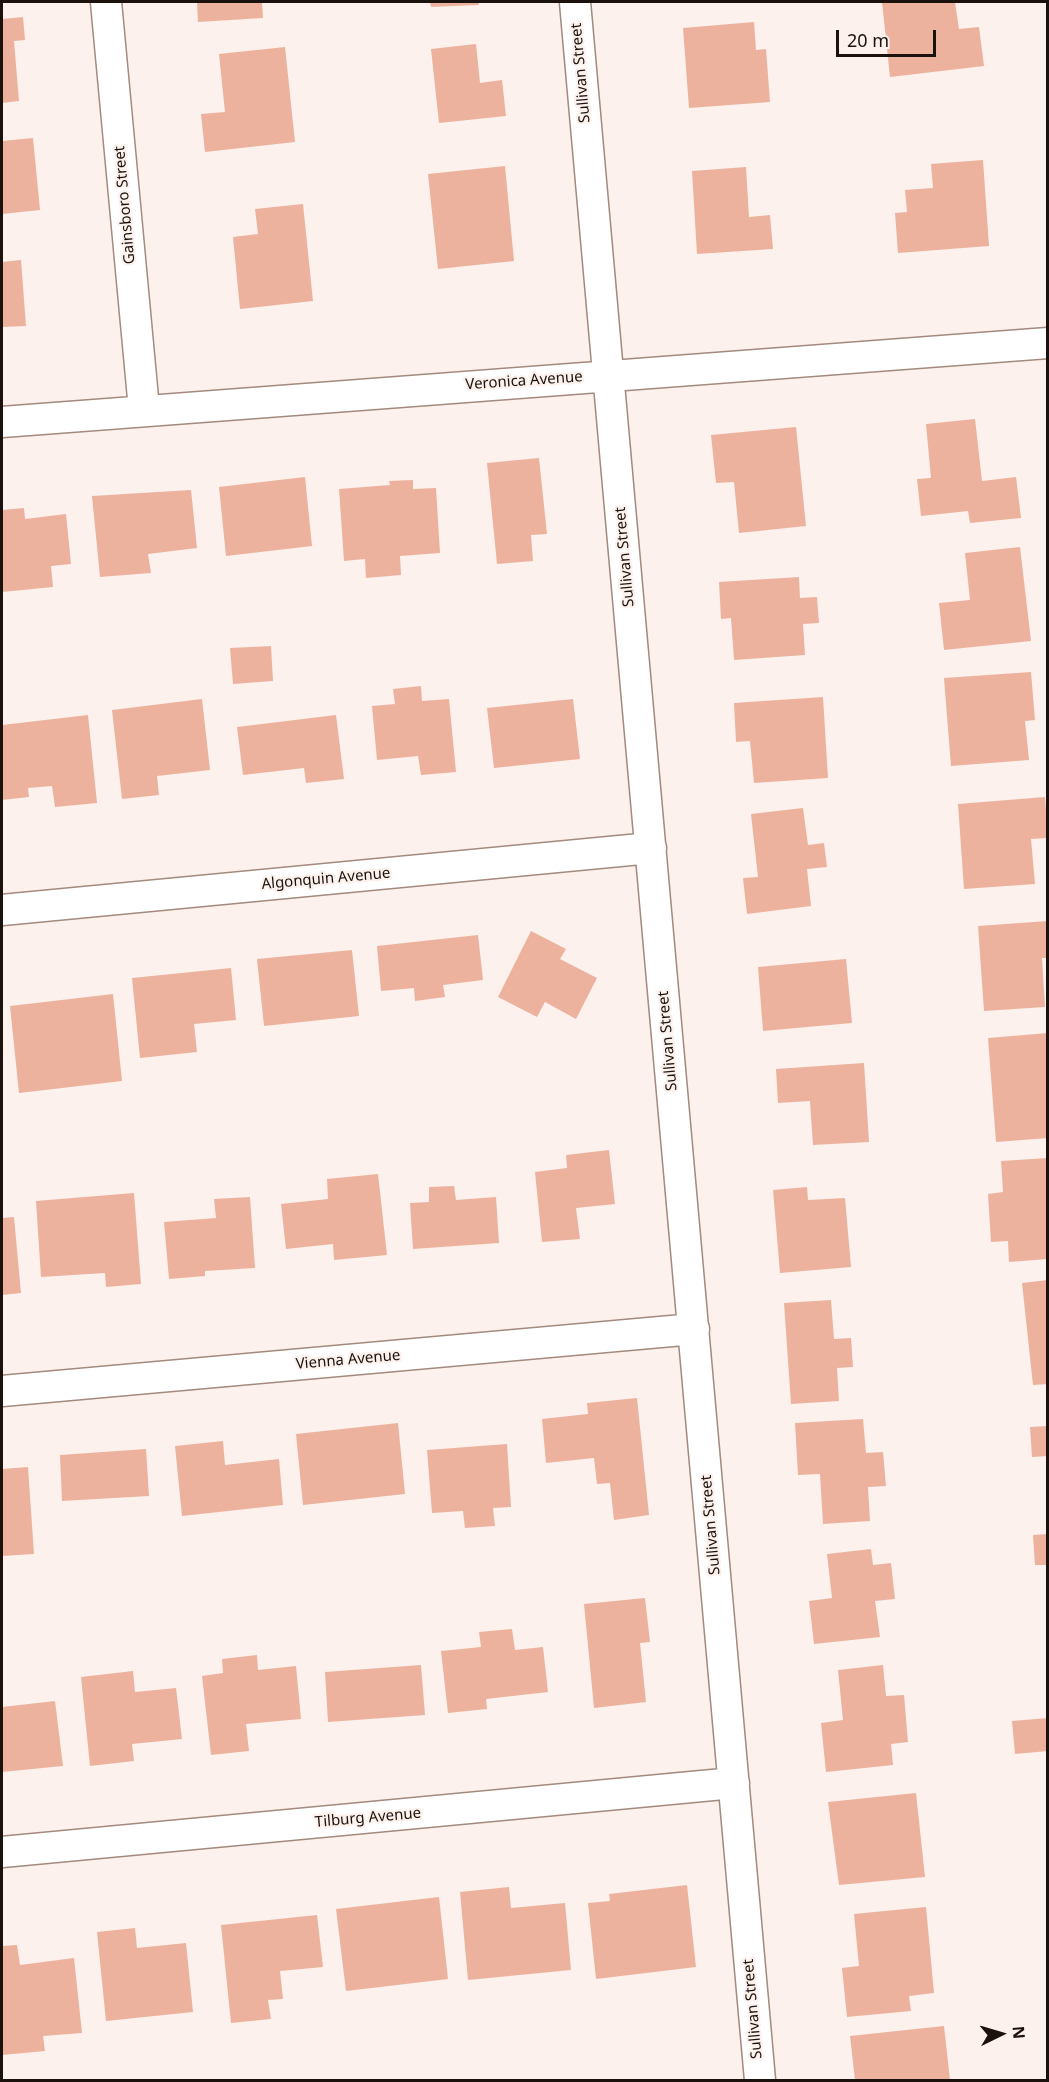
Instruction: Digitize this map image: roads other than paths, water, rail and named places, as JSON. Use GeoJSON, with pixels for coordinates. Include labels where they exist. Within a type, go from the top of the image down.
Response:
{"type":"FeatureCollection","features":[{"type":"Feature","properties":{"kind":"street","name":"Gainsboro Street"},"geometry":{"type":"LineString","coordinates":[[106,2],[144,409]]}},
{"type":"Feature","properties":{"kind":"street","name":"Sullivan Street"},"geometry":{"type":"LineString","coordinates":[[575,2],[760,2080]]}},
{"type":"Feature","properties":{"kind":"street","name":"Veronica Avenue"},"geometry":{"type":"LineString","coordinates":[[2,422],[144,409],[1047,343]]}},
{"type":"Feature","properties":{"kind":"street","name":"Algonquin Avenue"},"geometry":{"type":"LineString","coordinates":[[2,909],[651,848]]}},
{"type":"Feature","properties":{"kind":"street","name":"Vienna Avenue"},"geometry":{"type":"LineString","coordinates":[[2,1391],[694,1329]]}},
{"type":"Feature","properties":{"kind":"street","name":"Tilburg Avenue"},"geometry":{"type":"LineString","coordinates":[[2,1852],[734,1783]]}}]}
